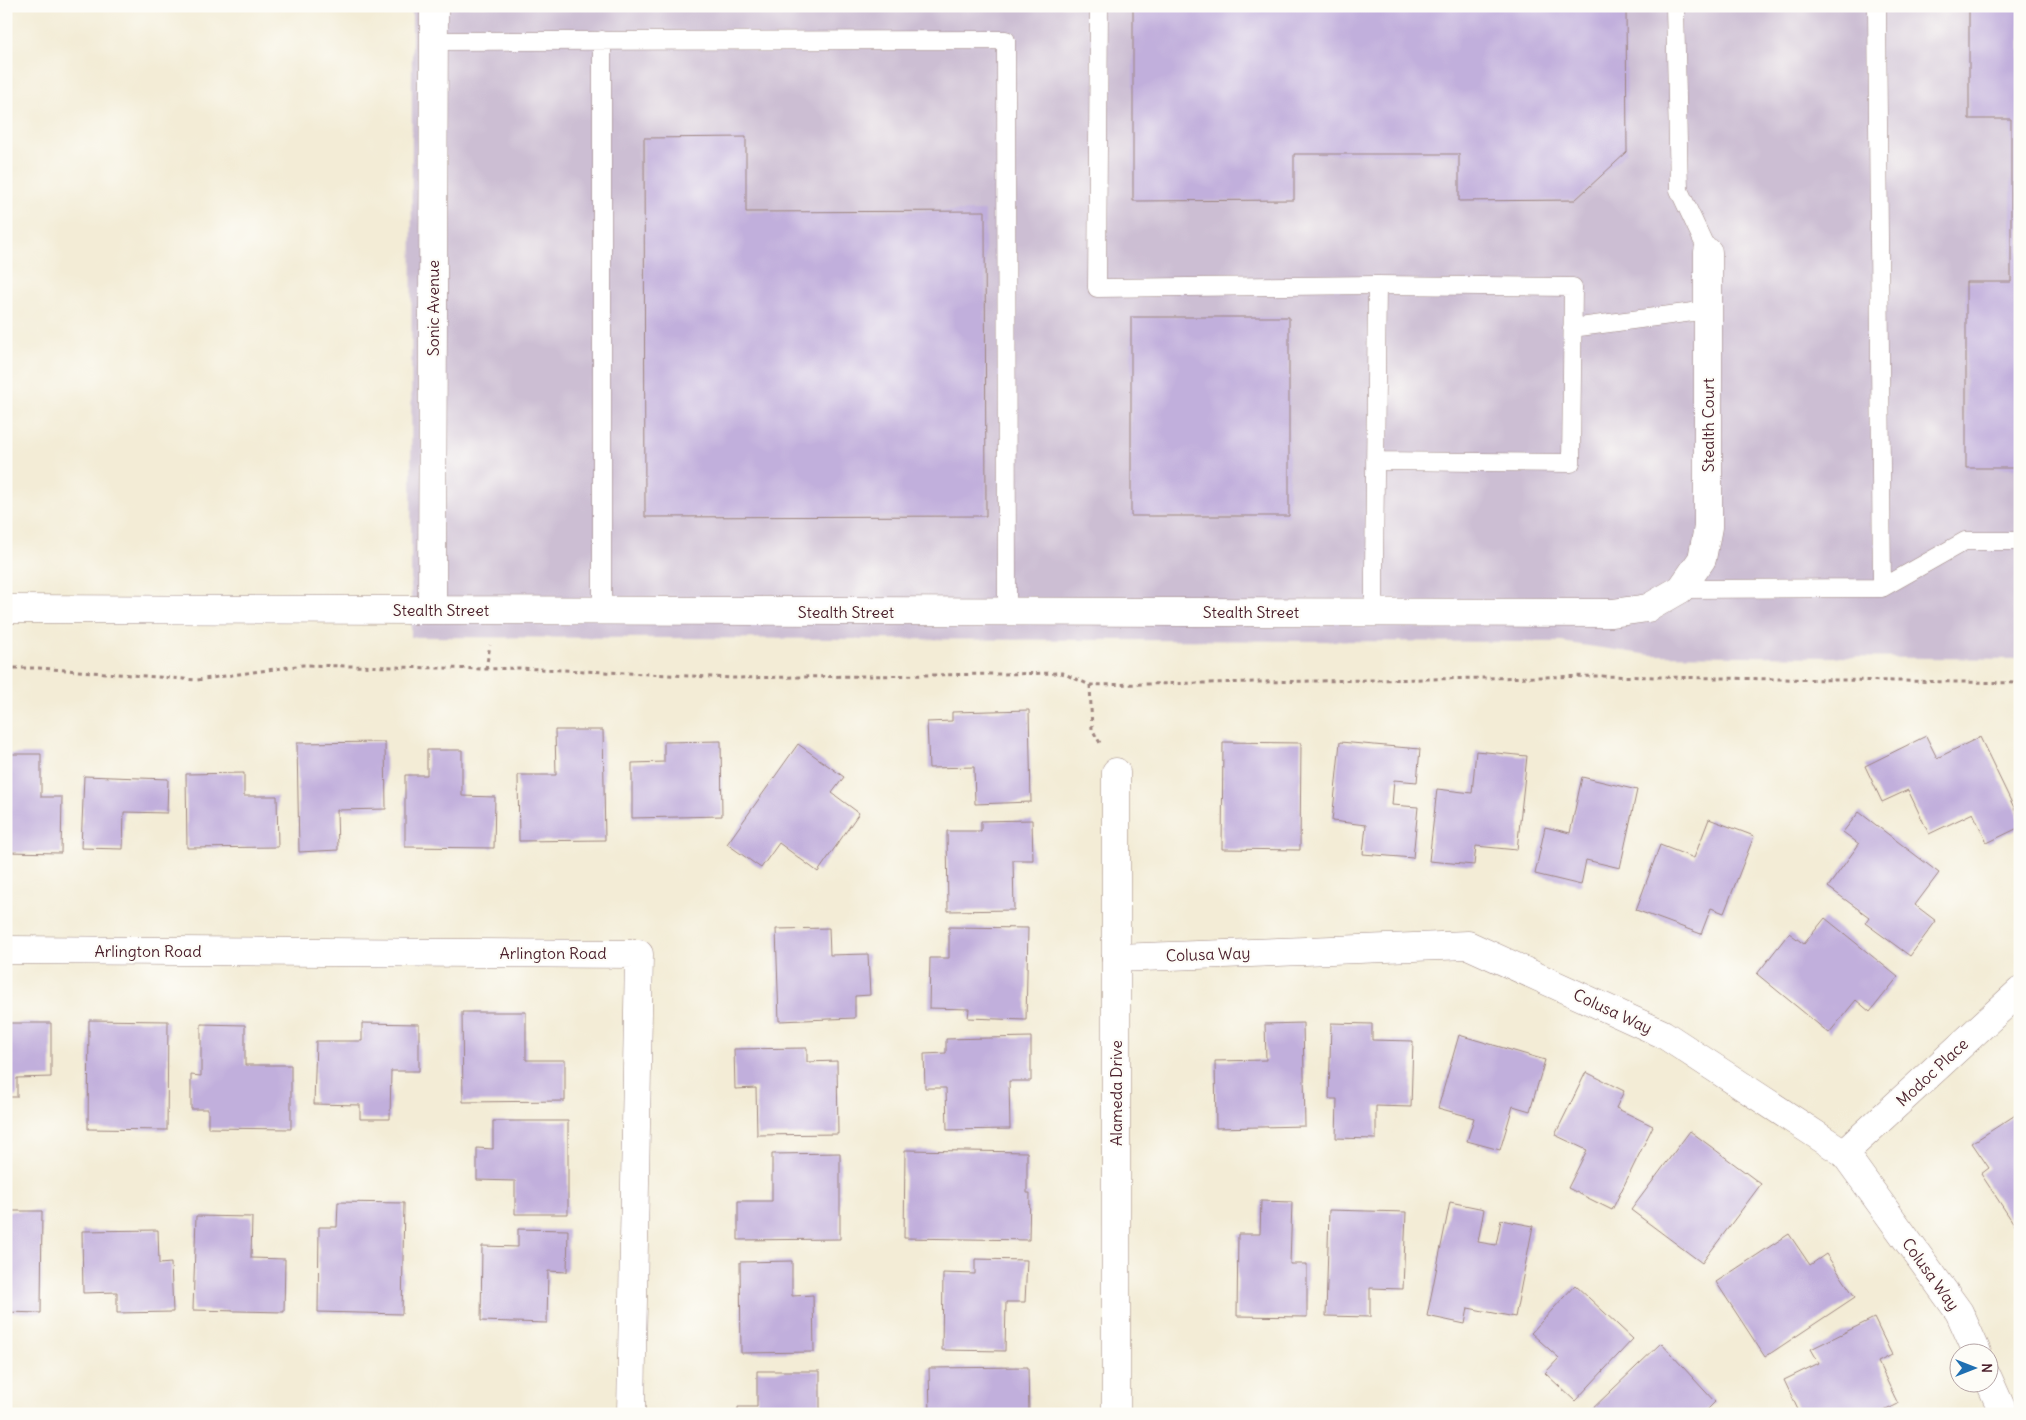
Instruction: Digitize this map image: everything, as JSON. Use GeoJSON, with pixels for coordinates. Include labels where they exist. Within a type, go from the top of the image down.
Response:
{"type":"FeatureCollection","features":[{"type":"Feature","properties":{"kind":"street","name":"Sonic Avenue"},"geometry":{"type":"LineString","coordinates":[[432,610],[434,6]]}},
{"type":"Feature","properties":{"kind":"street","name":"Stealth Court"},"geometry":{"type":"LineString","coordinates":[[1681,589],[1702,559],[1708,527],[1708,252]]}},
{"type":"Feature","properties":{"kind":"street","name":"Stealth Street"},"geometry":{"type":"LineString","coordinates":[[6,609],[1612,613],[1648,608],[1681,589]]}},
{"type":"Feature","properties":{"kind":"street","name":"Alameda Drive"},"geometry":{"type":"LineString","coordinates":[[1116,772],[1116,1414]]}},
{"type":"Feature","properties":{"kind":"street","name":"Colusa Way"},"geometry":{"type":"LineString","coordinates":[[1116,958],[1468,945],[1663,1034],[1844,1154],[1959,1312],[1972,1342]]}},
{"type":"Feature","properties":{"kind":"street","name":"Arlington Road"},"geometry":{"type":"LineString","coordinates":[[6,950],[639,954],[631,1414]]}},
{"type":"Feature","properties":{"kind":"street","name":"Modoc Place"},"geometry":{"type":"LineString","coordinates":[[1844,1154],[2020,991]]}},
{"type":"Feature","properties":{"kind":"street"},"geometry":{"type":"LineString","coordinates":[[1994,1392],[2004,1414]]}},
{"type":"Feature","properties":{"kind":"lane"},"geometry":{"type":"LineString","coordinates":[[1099,6],[1097,288],[1377,285],[1573,287],[1571,463],[1375,461]]}},
{"type":"Feature","properties":{"kind":"lane"},"geometry":{"type":"LineString","coordinates":[[1675,6],[1679,190],[1708,252]]}},
{"type":"Feature","properties":{"kind":"lane"},"geometry":{"type":"LineString","coordinates":[[1877,6],[1882,588]]}},
{"type":"Feature","properties":{"kind":"lane"},"geometry":{"type":"LineString","coordinates":[[602,40],[602,611]]}},
{"type":"Feature","properties":{"kind":"lane"},"geometry":{"type":"LineString","coordinates":[[434,41],[1006,40],[1007,612]]}},
{"type":"Feature","properties":{"kind":"lane"},"geometry":{"type":"LineString","coordinates":[[1374,612],[1377,285]]}},
{"type":"Feature","properties":{"kind":"lane"},"geometry":{"type":"LineString","coordinates":[[1572,328],[1708,310]]}},
{"type":"Feature","properties":{"kind":"lane"},"geometry":{"type":"LineString","coordinates":[[1681,589],[1882,588],[1965,541],[2020,541]]}},
{"type":"Feature","properties":{"kind":"path"},"geometry":{"type":"LineString","coordinates":[[6,668],[40,668],[197,680],[302,665],[477,669],[520,668],[732,678],[1062,674],[1090,685],[1598,676],[2020,683]]}},
{"type":"Feature","properties":{"kind":"path"},"geometry":{"type":"LineString","coordinates":[[1090,685],[1092,729],[1116,772]]}},
{"type":"Feature","properties":{"kind":"shaded area"},"geometry":{"type":"Polygon","coordinates":[[[412,6],[2020,6],[2020,659],[1650,655],[1561,642],[411,637],[412,6]]]}},
{"type":"Feature","properties":{"kind":"building"},"geometry":{"type":"Polygon","coordinates":[[[1133,6],[1626,6],[1627,152],[1575,200],[1459,201],[1459,154],[1294,154],[1294,200],[1133,201],[1133,6]]]}},
{"type":"Feature","properties":{"kind":"building"},"geometry":{"type":"Polygon","coordinates":[[[1969,6],[2020,6],[2020,468],[1966,468],[1966,282],[2011,282],[2011,119],[1969,119],[1969,6]]]}},
{"type":"Feature","properties":{"kind":"building"},"geometry":{"type":"Polygon","coordinates":[[[746,137],[746,212],[985,211],[986,516],[645,517],[644,138],[746,137]]]}},
{"type":"Feature","properties":{"kind":"building"},"geometry":{"type":"Polygon","coordinates":[[[1131,317],[1289,317],[1289,516],[1131,516],[1131,317]]]}},
{"type":"Feature","properties":{"kind":"building"},"geometry":{"type":"Polygon","coordinates":[[[1029,710],[1031,802],[975,804],[974,767],[929,768],[927,722],[952,721],[952,712],[1029,710]]]}},
{"type":"Feature","properties":{"kind":"building"},"geometry":{"type":"Polygon","coordinates":[[[555,730],[603,730],[605,840],[519,841],[518,775],[556,775],[555,730]]]}},
{"type":"Feature","properties":{"kind":"building"},"geometry":{"type":"Polygon","coordinates":[[[1926,736],[1937,758],[1980,737],[2020,820],[2020,827],[1987,843],[1973,813],[1929,834],[1908,790],[1882,802],[1865,766],[1926,736]]]}},
{"type":"Feature","properties":{"kind":"building"},"geometry":{"type":"Polygon","coordinates":[[[721,741],[722,816],[632,818],[632,763],[664,762],[664,742],[721,741]]]}},
{"type":"Feature","properties":{"kind":"building"},"geometry":{"type":"Polygon","coordinates":[[[385,742],[386,809],[337,810],[338,850],[299,852],[297,743],[385,742]]]}},
{"type":"Feature","properties":{"kind":"building"},"geometry":{"type":"Polygon","coordinates":[[[1223,742],[1301,743],[1300,850],[1222,849],[1223,742]]]}},
{"type":"Feature","properties":{"kind":"building"},"geometry":{"type":"Polygon","coordinates":[[[1340,742],[1420,749],[1417,782],[1394,780],[1392,805],[1418,807],[1413,858],[1363,854],[1366,825],[1332,821],[1340,742]]]}},
{"type":"Feature","properties":{"kind":"building"},"geometry":{"type":"Polygon","coordinates":[[[798,744],[844,777],[832,793],[859,813],[818,872],[779,843],[761,868],[727,844],[798,744]]]}},
{"type":"Feature","properties":{"kind":"building"},"geometry":{"type":"Polygon","coordinates":[[[427,750],[462,750],[462,796],[495,797],[494,848],[405,847],[405,775],[427,775],[427,750]]]}},
{"type":"Feature","properties":{"kind":"building"},"geometry":{"type":"Polygon","coordinates":[[[1476,751],[1527,756],[1517,850],[1476,846],[1474,865],[1429,861],[1437,789],[1472,793],[1476,751]]]}},
{"type":"Feature","properties":{"kind":"building"},"geometry":{"type":"Polygon","coordinates":[[[6,754],[41,754],[41,797],[62,797],[61,853],[6,852],[6,754]]]}},
{"type":"Feature","properties":{"kind":"building"},"geometry":{"type":"Polygon","coordinates":[[[244,773],[244,796],[277,796],[278,847],[187,848],[186,774],[244,773]]]}},
{"type":"Feature","properties":{"kind":"building"},"geometry":{"type":"Polygon","coordinates":[[[84,776],[168,779],[167,813],[124,812],[123,849],[81,848],[84,776]]]}},
{"type":"Feature","properties":{"kind":"building"},"geometry":{"type":"Polygon","coordinates":[[[1582,777],[1637,790],[1620,868],[1586,860],[1581,885],[1535,874],[1545,827],[1570,833],[1582,777]]]}},
{"type":"Feature","properties":{"kind":"building"},"geometry":{"type":"Polygon","coordinates":[[[1859,812],[1939,873],[1915,905],[1936,921],[1910,956],[1865,923],[1869,917],[1828,887],[1859,844],[1843,832],[1859,812]]]}},
{"type":"Feature","properties":{"kind":"building"},"geometry":{"type":"Polygon","coordinates":[[[1709,819],[1754,836],[1724,913],[1711,908],[1701,934],[1636,910],[1660,845],[1694,858],[1709,819]]]}},
{"type":"Feature","properties":{"kind":"building"},"geometry":{"type":"Polygon","coordinates":[[[1032,820],[1033,860],[1013,860],[1014,910],[948,911],[947,831],[981,831],[981,821],[1032,820]]]}},
{"type":"Feature","properties":{"kind":"building"},"geometry":{"type":"Polygon","coordinates":[[[1825,918],[1898,977],[1870,1012],[1856,1000],[1829,1033],[1757,974],[1789,933],[1804,944],[1825,918]]]}},
{"type":"Feature","properties":{"kind":"building"},"geometry":{"type":"Polygon","coordinates":[[[949,927],[1028,928],[1026,1020],[968,1018],[969,1009],[929,1008],[930,958],[949,958],[949,927]]]}},
{"type":"Feature","properties":{"kind":"building"},"geometry":{"type":"Polygon","coordinates":[[[829,928],[830,955],[868,954],[870,995],[855,996],[855,1018],[779,1021],[776,929],[829,928]]]}},
{"type":"Feature","properties":{"kind":"building"},"geometry":{"type":"Polygon","coordinates":[[[462,1012],[526,1012],[526,1060],[565,1060],[565,1101],[463,1102],[462,1012]]]}},
{"type":"Feature","properties":{"kind":"building"},"geometry":{"type":"Polygon","coordinates":[[[89,1020],[168,1021],[167,1130],[88,1129],[89,1020]]]}},
{"type":"Feature","properties":{"kind":"building"},"geometry":{"type":"Polygon","coordinates":[[[6,1023],[51,1023],[51,1077],[17,1078],[17,1097],[6,1097],[6,1023]]]}},
{"type":"Feature","properties":{"kind":"building"},"geometry":{"type":"Polygon","coordinates":[[[362,1023],[419,1024],[419,1071],[391,1071],[390,1119],[360,1119],[360,1105],[314,1104],[316,1041],[362,1041],[362,1023]]]}},
{"type":"Feature","properties":{"kind":"building"},"geometry":{"type":"Polygon","coordinates":[[[1303,1023],[1305,1126],[1216,1128],[1215,1061],[1266,1060],[1265,1024],[1303,1023]]]}},
{"type":"Feature","properties":{"kind":"building"},"geometry":{"type":"Polygon","coordinates":[[[1331,1023],[1372,1024],[1372,1040],[1413,1041],[1411,1107],[1376,1106],[1376,1139],[1336,1138],[1337,1099],[1329,1099],[1331,1023]]]}},
{"type":"Feature","properties":{"kind":"building"},"geometry":{"type":"Polygon","coordinates":[[[201,1024],[245,1025],[245,1065],[291,1065],[291,1129],[208,1128],[208,1109],[191,1109],[191,1075],[201,1076],[201,1024]]]}},
{"type":"Feature","properties":{"kind":"building"},"geometry":{"type":"Polygon","coordinates":[[[1459,1035],[1545,1060],[1530,1111],[1513,1106],[1500,1150],[1467,1141],[1474,1118],[1438,1108],[1459,1035]]]}},
{"type":"Feature","properties":{"kind":"building"},"geometry":{"type":"Polygon","coordinates":[[[1031,1037],[1031,1081],[1009,1081],[1010,1129],[947,1130],[946,1088],[925,1088],[924,1054],[946,1053],[946,1039],[1031,1037]]]}},
{"type":"Feature","properties":{"kind":"building"},"geometry":{"type":"Polygon","coordinates":[[[807,1048],[807,1062],[837,1061],[838,1134],[757,1135],[756,1088],[735,1089],[734,1049],[807,1048]]]}},
{"type":"Feature","properties":{"kind":"building"},"geometry":{"type":"Polygon","coordinates":[[[1586,1072],[1624,1091],[1616,1108],[1653,1126],[1612,1210],[1568,1188],[1587,1150],[1555,1135],[1586,1072]]]}},
{"type":"Feature","properties":{"kind":"building"},"geometry":{"type":"Polygon","coordinates":[[[2020,1112],[2020,1233],[1981,1174],[1989,1168],[1972,1143],[2020,1112]]]}},
{"type":"Feature","properties":{"kind":"building"},"geometry":{"type":"Polygon","coordinates":[[[493,1121],[568,1121],[568,1214],[515,1214],[515,1181],[477,1180],[477,1148],[493,1149],[493,1121]]]}},
{"type":"Feature","properties":{"kind":"building"},"geometry":{"type":"Polygon","coordinates":[[[1690,1131],[1761,1184],[1702,1263],[1631,1210],[1690,1131]]]}},
{"type":"Feature","properties":{"kind":"building"},"geometry":{"type":"Polygon","coordinates":[[[905,1150],[1027,1152],[1027,1193],[1030,1193],[1029,1240],[904,1238],[905,1150]]]}},
{"type":"Feature","properties":{"kind":"building"},"geometry":{"type":"Polygon","coordinates":[[[840,1153],[840,1239],[738,1240],[738,1201],[772,1201],[772,1154],[840,1153]]]}},
{"type":"Feature","properties":{"kind":"building"},"geometry":{"type":"Polygon","coordinates":[[[1261,1201],[1292,1202],[1290,1264],[1307,1264],[1307,1317],[1237,1316],[1238,1234],[1260,1234],[1261,1201]]]}},
{"type":"Feature","properties":{"kind":"building"},"geometry":{"type":"Polygon","coordinates":[[[338,1202],[404,1203],[402,1314],[318,1312],[319,1227],[337,1227],[338,1202]]]}},
{"type":"Feature","properties":{"kind":"building"},"geometry":{"type":"Polygon","coordinates":[[[1450,1202],[1484,1209],[1478,1242],[1496,1245],[1501,1220],[1533,1226],[1515,1317],[1468,1308],[1465,1324],[1427,1316],[1450,1202]]]}},
{"type":"Feature","properties":{"kind":"building"},"geometry":{"type":"Polygon","coordinates":[[[1329,1210],[1406,1212],[1403,1289],[1370,1288],[1370,1317],[1326,1316],[1329,1210]]]}},
{"type":"Feature","properties":{"kind":"building"},"geometry":{"type":"Polygon","coordinates":[[[6,1211],[42,1211],[41,1313],[6,1312],[6,1211]]]}},
{"type":"Feature","properties":{"kind":"building"},"geometry":{"type":"Polygon","coordinates":[[[196,1216],[252,1217],[251,1258],[285,1259],[284,1312],[193,1310],[196,1216]]]}},
{"type":"Feature","properties":{"kind":"building"},"geometry":{"type":"Polygon","coordinates":[[[518,1229],[568,1230],[567,1272],[548,1271],[547,1323],[481,1321],[482,1246],[518,1247],[518,1229]]]}},
{"type":"Feature","properties":{"kind":"building"},"geometry":{"type":"Polygon","coordinates":[[[158,1230],[159,1264],[171,1263],[173,1312],[117,1313],[117,1292],[83,1293],[82,1231],[158,1230]]]}},
{"type":"Feature","properties":{"kind":"building"},"geometry":{"type":"Polygon","coordinates":[[[1789,1234],[1810,1265],[1826,1254],[1855,1297],[1765,1357],[1716,1282],[1789,1234]]]}},
{"type":"Feature","properties":{"kind":"building"},"geometry":{"type":"Polygon","coordinates":[[[975,1259],[1027,1260],[1025,1302],[1006,1302],[1005,1351],[942,1350],[943,1273],[975,1274],[975,1259]]]}},
{"type":"Feature","properties":{"kind":"building"},"geometry":{"type":"Polygon","coordinates":[[[792,1261],[792,1296],[813,1295],[814,1352],[741,1353],[740,1262],[792,1261]]]}},
{"type":"Feature","properties":{"kind":"building"},"geometry":{"type":"Polygon","coordinates":[[[1575,1285],[1633,1339],[1575,1401],[1545,1373],[1559,1358],[1531,1333],[1575,1285]]]}},
{"type":"Feature","properties":{"kind":"building"},"geometry":{"type":"Polygon","coordinates":[[[1874,1318],[1892,1355],[1878,1362],[1898,1404],[1878,1414],[1800,1414],[1784,1380],[1819,1363],[1811,1349],[1874,1318]]]}},
{"type":"Feature","properties":{"kind":"building"},"geometry":{"type":"Polygon","coordinates":[[[1661,1343],[1715,1402],[1703,1414],[1587,1414],[1661,1343]]]}},
{"type":"Feature","properties":{"kind":"building"},"geometry":{"type":"Polygon","coordinates":[[[1028,1367],[1029,1414],[930,1414],[929,1368],[1028,1367]]]}},
{"type":"Feature","properties":{"kind":"building"},"geometry":{"type":"Polygon","coordinates":[[[757,1371],[820,1371],[820,1414],[738,1414],[738,1407],[757,1407],[757,1371]]]}}]}
